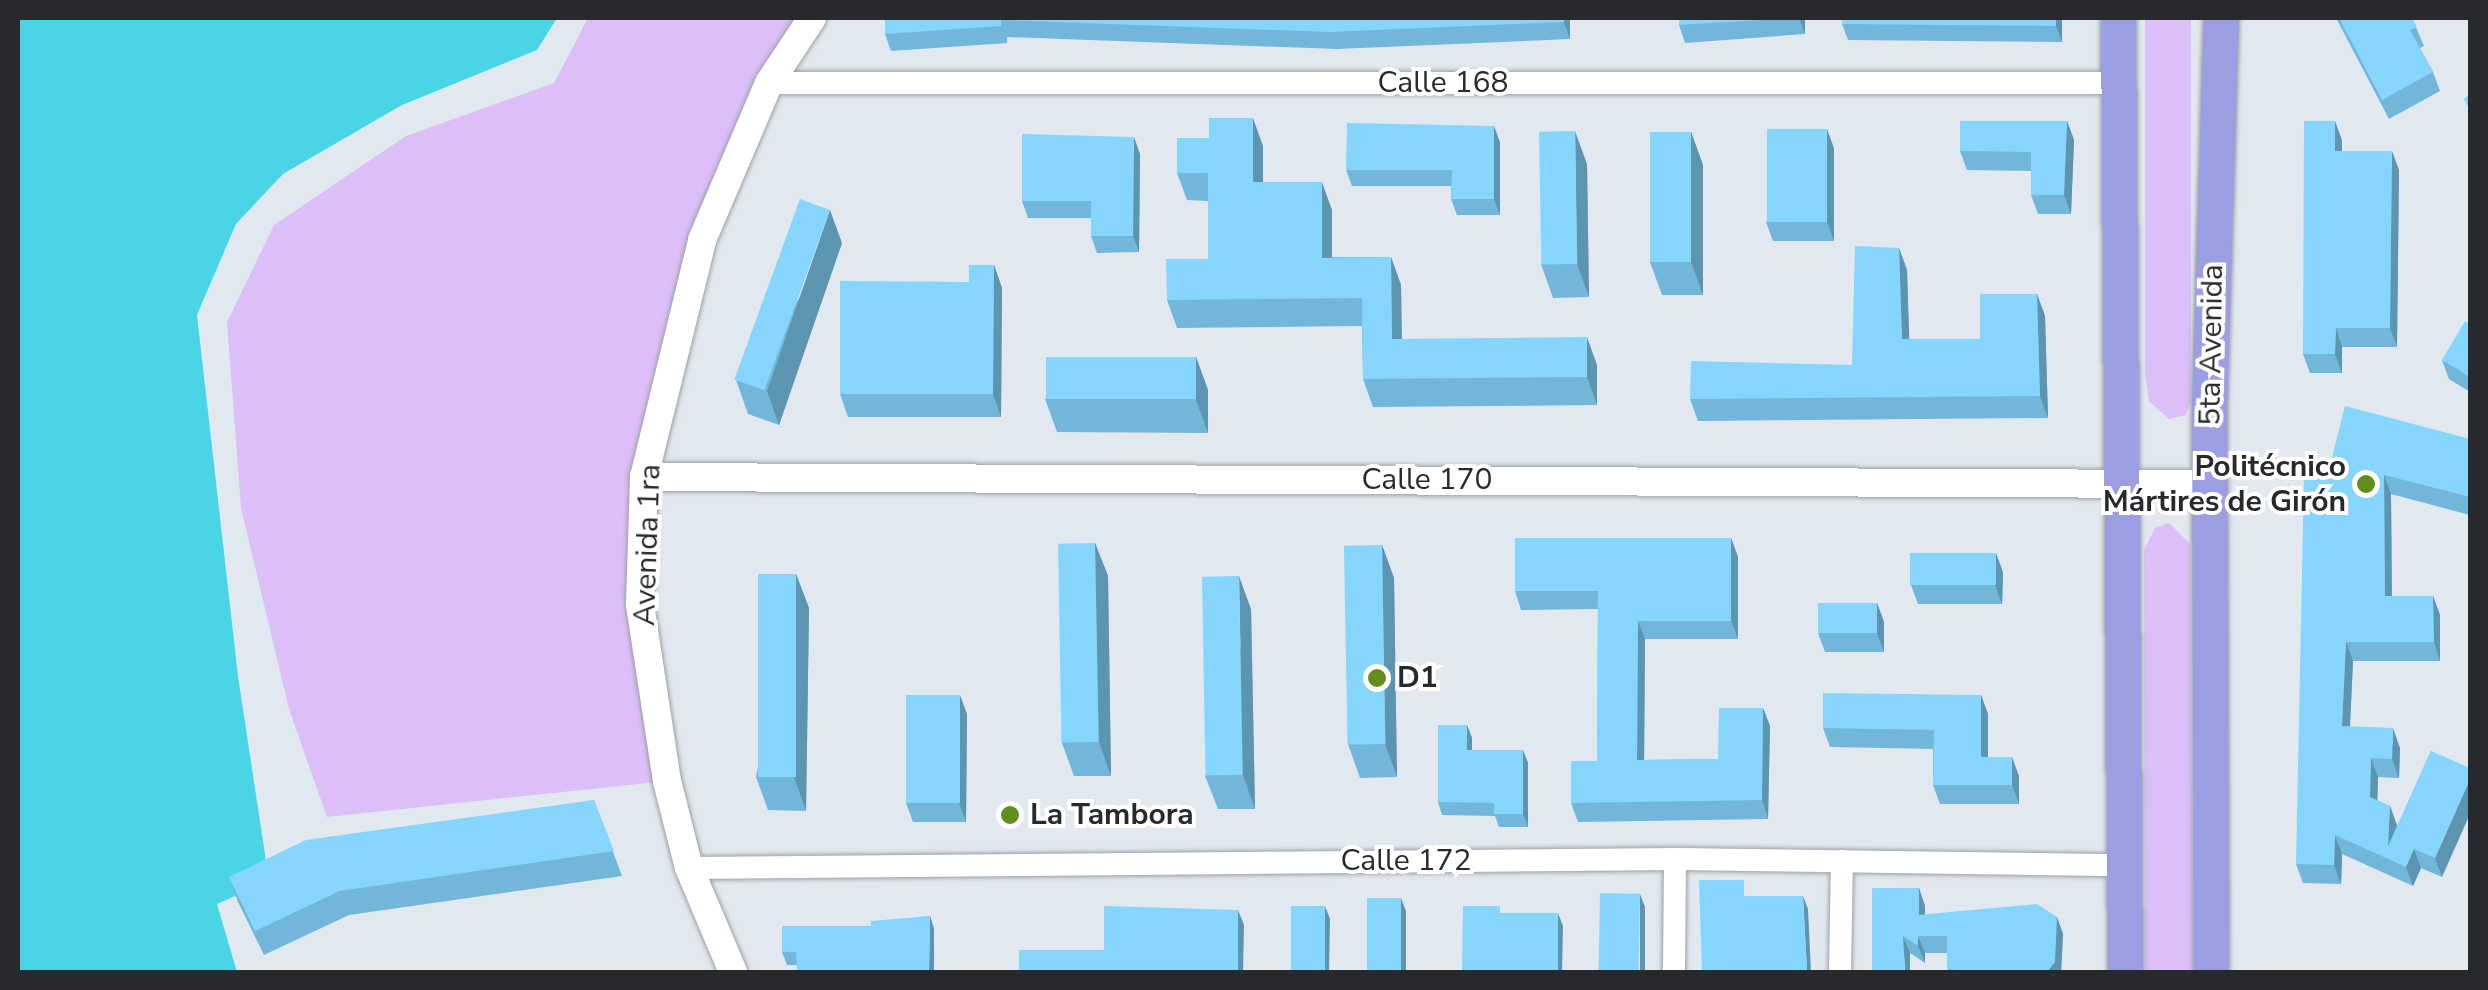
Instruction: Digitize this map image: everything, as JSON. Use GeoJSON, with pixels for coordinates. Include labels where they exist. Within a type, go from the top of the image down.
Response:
{"type":"FeatureCollection","features":[{"type":"Feature","properties":{"kind":"highway"},"geometry":{"type":"LineString","coordinates":[[2118,18],[2125,972]]}},
{"type":"Feature","properties":{"kind":"highway","name":"5ta Avenida"},"geometry":{"type":"LineString","coordinates":[[2211,972],[2210,484],[2221,18]]}},
{"type":"Feature","properties":{"kind":"street","name":"Avenida 1ra"},"geometry":{"type":"LineString","coordinates":[[733,972],[689,868],[667,781],[640,605],[644,476],[702,240],[769,83],[812,18]]}},
{"type":"Feature","properties":{"kind":"street","name":"Calle 168"},"geometry":{"type":"LineString","coordinates":[[769,83],[2117,83]]}},
{"type":"Feature","properties":{"kind":"street","name":"Calle 170"},"geometry":{"type":"LineString","coordinates":[[644,476],[2210,484]]}},
{"type":"Feature","properties":{"kind":"street","name":"Calle 172"},"geometry":{"type":"LineString","coordinates":[[689,868],[1675,859],[2123,864]]}},
{"type":"Feature","properties":{"kind":"street"},"geometry":{"type":"LineString","coordinates":[[1674,972],[1675,859]]}},
{"type":"Feature","properties":{"kind":"street"},"geometry":{"type":"LineString","coordinates":[[1840,972],[1842,861]]}},
{"type":"Feature","properties":{"kind":"shaded area"},"geometry":{"type":"Polygon","coordinates":[[[588,18],[812,18],[702,240],[644,477],[667,781],[327,817],[289,709],[241,508],[227,322],[274,225],[406,136],[554,83],[588,18]]]}},
{"type":"Feature","properties":{"kind":"shaded area"},"geometry":{"type":"Polygon","coordinates":[[[2145,18],[2191,18],[2191,400],[2186,415],[2169,419],[2149,401],[2145,373],[2145,18]]]}},
{"type":"Feature","properties":{"kind":"shaded area"},"geometry":{"type":"Polygon","coordinates":[[[2169,523],[2190,544],[2193,972],[2145,972],[2144,550],[2155,528],[2169,523]]]}},
{"type":"Feature","properties":{"kind":"water"},"geometry":{"type":"Polygon","coordinates":[[[18,18],[557,18],[537,50],[402,105],[283,174],[236,224],[197,315],[238,676],[269,881],[217,904],[237,972],[18,972],[18,18]]]}},
{"type":"Feature","properties":{"kind":"building"},"geometry":{"type":"Polygon","coordinates":[[[885,18],[1564,18],[1564,22],[1330,32],[1001,20],[1001,26],[885,34],[885,18]]]}},
{"type":"Feature","properties":{"kind":"building"},"geometry":{"type":"Polygon","coordinates":[[[1679,18],[1790,18],[1679,25],[1679,18]]]}},
{"type":"Feature","properties":{"kind":"building"},"geometry":{"type":"Polygon","coordinates":[[[1842,18],[2056,18],[2056,26],[1842,24],[1842,18]]]}},
{"type":"Feature","properties":{"kind":"building"},"geometry":{"type":"Polygon","coordinates":[[[2339,18],[2412,18],[2417,27],[2410,30],[2433,72],[2382,100],[2339,18]]]}},
{"type":"Feature","properties":{"kind":"building"},"geometry":{"type":"Polygon","coordinates":[[[1209,118],[1253,118],[1253,182],[1322,182],[1322,258],[1391,257],[1392,339],[1587,337],[1587,377],[1363,379],[1362,298],[1167,300],[1166,259],[1208,259],[1208,173],[1177,173],[1177,138],[1209,138],[1209,118]]]}},
{"type":"Feature","properties":{"kind":"building"},"geometry":{"type":"Polygon","coordinates":[[[1960,121],[2067,121],[2064,195],[2031,195],[2031,152],[1960,151],[1960,121]]]}},
{"type":"Feature","properties":{"kind":"building"},"geometry":{"type":"Polygon","coordinates":[[[2304,121],[2335,121],[2335,151],[2392,151],[2390,328],[2336,328],[2335,354],[2303,354],[2304,121]]]}},
{"type":"Feature","properties":{"kind":"building"},"geometry":{"type":"Polygon","coordinates":[[[1347,123],[1494,126],[1494,199],[1451,199],[1452,170],[1346,170],[1347,123]]]}},
{"type":"Feature","properties":{"kind":"building"},"geometry":{"type":"Polygon","coordinates":[[[1767,129],[1827,129],[1827,222],[1767,222],[1767,129]]]}},
{"type":"Feature","properties":{"kind":"building"},"geometry":{"type":"Polygon","coordinates":[[[1575,131],[1577,264],[1541,265],[1539,132],[1575,131]]]}},
{"type":"Feature","properties":{"kind":"building"},"geometry":{"type":"Polygon","coordinates":[[[1650,132],[1691,132],[1691,262],[1650,262],[1650,132]]]}},
{"type":"Feature","properties":{"kind":"building"},"geometry":{"type":"Polygon","coordinates":[[[1022,134],[1134,137],[1133,236],[1091,236],[1091,201],[1022,201],[1022,134]]]}},
{"type":"Feature","properties":{"kind":"building"},"geometry":{"type":"Polygon","coordinates":[[[800,199],[830,210],[764,390],[734,379],[800,199]]]}},
{"type":"Feature","properties":{"kind":"building"},"geometry":{"type":"Polygon","coordinates":[[[1855,246],[1899,248],[1902,339],[1980,339],[1980,294],[2037,294],[2040,396],[1690,399],[1691,361],[1852,365],[1855,246]]]}},
{"type":"Feature","properties":{"kind":"building"},"geometry":{"type":"Polygon","coordinates":[[[969,265],[994,265],[993,394],[840,394],[840,281],[969,282],[969,265]]]}},
{"type":"Feature","properties":{"kind":"building"},"geometry":{"type":"Polygon","coordinates":[[[2465,321],[2470,324],[2470,377],[2442,360],[2465,321]]]}},
{"type":"Feature","properties":{"kind":"building"},"geometry":{"type":"Polygon","coordinates":[[[1046,357],[1196,357],[1196,399],[1046,399],[1046,357]]]}},
{"type":"Feature","properties":{"kind":"building"},"geometry":{"type":"Polygon","coordinates":[[[2345,406],[2470,439],[2470,497],[2384,475],[2385,596],[2433,596],[2434,642],[2346,642],[2342,726],[2393,728],[2392,759],[2371,758],[2370,797],[2390,806],[2388,846],[2431,751],[2470,768],[2470,779],[2435,858],[2414,849],[2406,867],[2335,835],[2334,865],[2296,864],[2304,478],[2327,478],[2345,406]]]}},
{"type":"Feature","properties":{"kind":"building"},"geometry":{"type":"Polygon","coordinates":[[[1515,538],[1731,538],[1731,621],[1638,621],[1637,760],[1718,759],[1719,708],[1763,708],[1762,800],[1571,803],[1571,761],[1597,761],[1598,591],[1515,591],[1515,538]]]}},
{"type":"Feature","properties":{"kind":"building"},"geometry":{"type":"Polygon","coordinates":[[[1095,543],[1098,742],[1061,743],[1058,544],[1095,543]]]}},
{"type":"Feature","properties":{"kind":"building"},"geometry":{"type":"Polygon","coordinates":[[[1382,545],[1385,744],[1347,745],[1344,546],[1382,545]]]}},
{"type":"Feature","properties":{"kind":"building"},"geometry":{"type":"Polygon","coordinates":[[[1910,553],[1996,553],[1996,585],[1910,585],[1910,553]]]}},
{"type":"Feature","properties":{"kind":"building"},"geometry":{"type":"Polygon","coordinates":[[[758,574],[796,574],[796,777],[758,777],[758,574]]]}},
{"type":"Feature","properties":{"kind":"building"},"geometry":{"type":"Polygon","coordinates":[[[1239,576],[1242,775],[1205,776],[1202,577],[1239,576]]]}},
{"type":"Feature","properties":{"kind":"building"},"geometry":{"type":"Polygon","coordinates":[[[1818,603],[1877,603],[1877,633],[1818,633],[1818,603]]]}},
{"type":"Feature","properties":{"kind":"building"},"geometry":{"type":"Polygon","coordinates":[[[1823,693],[1981,695],[1981,757],[2012,757],[2012,785],[1933,785],[1934,730],[1823,728],[1823,693]]]}},
{"type":"Feature","properties":{"kind":"building"},"geometry":{"type":"Polygon","coordinates":[[[906,695],[960,695],[960,803],[906,803],[906,695]]]}},
{"type":"Feature","properties":{"kind":"building"},"geometry":{"type":"Polygon","coordinates":[[[1438,725],[1467,725],[1467,750],[1523,750],[1523,814],[1494,814],[1494,803],[1438,802],[1438,725]]]}},
{"type":"Feature","properties":{"kind":"building"},"geometry":{"type":"Polygon","coordinates":[[[594,800],[614,851],[340,891],[255,931],[229,877],[306,840],[594,800]]]}},
{"type":"Feature","properties":{"kind":"building"},"geometry":{"type":"Polygon","coordinates":[[[1699,880],[1744,880],[1744,896],[1803,896],[1807,972],[1702,972],[1699,880]]]}},
{"type":"Feature","properties":{"kind":"building"},"geometry":{"type":"Polygon","coordinates":[[[1872,888],[1919,888],[1919,915],[2037,904],[2057,917],[2055,962],[2047,972],[1947,969],[1947,936],[1918,936],[1918,946],[1903,936],[1905,972],[1872,972],[1872,888]]]}},
{"type":"Feature","properties":{"kind":"building"},"geometry":{"type":"Polygon","coordinates":[[[1600,893],[1640,894],[1639,972],[1599,972],[1600,893]]]}},
{"type":"Feature","properties":{"kind":"building"},"geometry":{"type":"Polygon","coordinates":[[[1367,898],[1401,898],[1401,972],[1367,972],[1367,898]]]}},
{"type":"Feature","properties":{"kind":"building"},"geometry":{"type":"Polygon","coordinates":[[[1104,906],[1238,910],[1238,972],[1019,972],[1019,950],[1104,950],[1104,906]]]}},
{"type":"Feature","properties":{"kind":"building"},"geometry":{"type":"Polygon","coordinates":[[[1291,906],[1325,906],[1325,972],[1291,972],[1291,906]]]}},
{"type":"Feature","properties":{"kind":"building"},"geometry":{"type":"Polygon","coordinates":[[[1463,906],[1500,906],[1500,913],[1558,913],[1558,972],[1462,972],[1463,906]]]}},
{"type":"Feature","properties":{"kind":"building"},"geometry":{"type":"Polygon","coordinates":[[[930,916],[929,972],[797,972],[796,952],[782,952],[782,926],[871,926],[871,921],[930,916]]]}},
{"type":"Feature","properties":{"kind":"place","name":"Politécnico Mártires de Girón"},"geometry":{"type":"Point","coordinates":[2366,484]}},
{"type":"Feature","properties":{"kind":"place","name":"D1"},"geometry":{"type":"Point","coordinates":[1377,678]}},
{"type":"Feature","properties":{"kind":"place","name":"La Tambora"},"geometry":{"type":"Point","coordinates":[1010,815]}}]}
